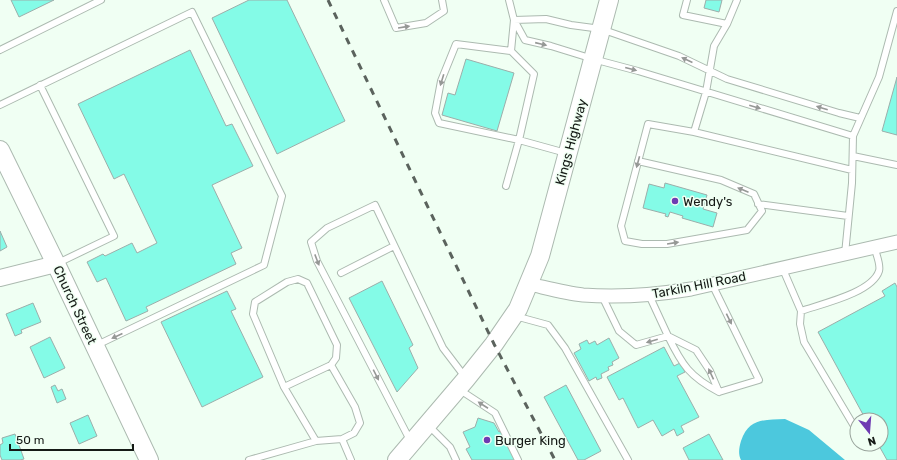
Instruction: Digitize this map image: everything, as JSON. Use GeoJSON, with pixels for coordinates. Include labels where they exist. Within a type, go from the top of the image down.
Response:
{"type":"FeatureCollection","features":[{"type":"Feature","properties":{"kind":"main road","name":"Kings Highway"},"geometry":{"type":"LineString","coordinates":[[529,284],[540,256],[609,0]]}},
{"type":"Feature","properties":{"kind":"main road","name":"Church Street"},"geometry":{"type":"LineString","coordinates":[[0,150],[149,460]]}},
{"type":"Feature","properties":{"kind":"main road"},"geometry":{"type":"LineString","coordinates":[[397,460],[428,425],[494,344],[518,309],[529,284]]}},
{"type":"Feature","properties":{"kind":"street","name":"Tarkiln Hill Road"},"geometry":{"type":"LineString","coordinates":[[529,284],[564,292],[602,296],[649,295],[691,289],[897,242]]}},
{"type":"Feature","properties":{"kind":"street"},"geometry":{"type":"LineString","coordinates":[[0,278],[56,264]]}},
{"type":"Feature","properties":{"kind":"lane"},"geometry":{"type":"LineString","coordinates":[[0,50],[101,0]]}},
{"type":"Feature","properties":{"kind":"lane"},"geometry":{"type":"LineString","coordinates":[[384,0],[396,28],[426,23],[444,11],[442,0]]}},
{"type":"Feature","properties":{"kind":"lane"},"geometry":{"type":"LineString","coordinates":[[509,0],[514,20],[525,40],[638,71],[853,136]]}},
{"type":"Feature","properties":{"kind":"lane"},"geometry":{"type":"LineString","coordinates":[[687,0],[683,15],[727,24]]}},
{"type":"Feature","properties":{"kind":"lane"},"geometry":{"type":"LineString","coordinates":[[694,132],[706,92],[714,46],[727,24],[737,0]]}},
{"type":"Feature","properties":{"kind":"lane"},"geometry":{"type":"LineString","coordinates":[[845,254],[852,183],[853,136],[879,77],[897,11]]}},
{"type":"Feature","properties":{"kind":"lane"},"geometry":{"type":"LineString","coordinates":[[0,105],[192,12],[282,196],[264,265],[95,346]]}},
{"type":"Feature","properties":{"kind":"lane"},"geometry":{"type":"LineString","coordinates":[[514,20],[546,19],[571,25],[601,29],[679,56],[727,79],[860,118]]}},
{"type":"Feature","properties":{"kind":"lane"},"geometry":{"type":"LineString","coordinates":[[511,51],[514,20]]}},
{"type":"Feature","properties":{"kind":"lane"},"geometry":{"type":"LineString","coordinates":[[506,186],[518,140],[534,74],[511,51],[456,44],[441,81],[435,112],[439,124],[518,140],[568,154]]}},
{"type":"Feature","properties":{"kind":"lane"},"geometry":{"type":"LineString","coordinates":[[40,85],[114,236],[56,264]]}},
{"type":"Feature","properties":{"kind":"lane"},"geometry":{"type":"LineString","coordinates":[[638,160],[721,180],[754,194],[762,211],[747,230],[667,244],[642,244],[625,240],[620,226],[638,160],[648,124],[694,132],[852,170]]}},
{"type":"Feature","properties":{"kind":"lane"},"geometry":{"type":"LineString","coordinates":[[853,156],[897,165]]}},
{"type":"Feature","properties":{"kind":"lane"},"geometry":{"type":"LineString","coordinates":[[758,204],[848,216]]}},
{"type":"Feature","properties":{"kind":"lane"},"geometry":{"type":"LineString","coordinates":[[411,443],[317,261],[312,242],[327,228],[375,205],[443,348],[462,384],[495,413],[518,460]]}},
{"type":"Feature","properties":{"kind":"lane"},"geometry":{"type":"LineString","coordinates":[[341,273],[394,246]]}},
{"type":"Feature","properties":{"kind":"lane"},"geometry":{"type":"LineString","coordinates":[[801,311],[860,291],[876,276],[879,270],[874,247]]}},
{"type":"Feature","properties":{"kind":"lane"},"geometry":{"type":"LineString","coordinates":[[782,268],[801,311],[800,324],[804,342],[849,418]]}},
{"type":"Feature","properties":{"kind":"lane"},"geometry":{"type":"LineString","coordinates":[[284,387],[332,365],[336,358],[337,345],[307,283],[298,279],[287,282],[255,302],[253,314],[284,387],[316,441]]}},
{"type":"Feature","properties":{"kind":"lane"},"geometry":{"type":"LineString","coordinates":[[649,295],[678,357],[688,371],[702,384],[719,392],[759,380],[712,284]]}},
{"type":"Feature","properties":{"kind":"lane"},"geometry":{"type":"LineString","coordinates":[[602,296],[619,331],[636,346],[668,336],[696,350],[710,371],[719,392]]}},
{"type":"Feature","properties":{"kind":"lane"},"geometry":{"type":"LineString","coordinates":[[513,316],[548,325],[565,348],[628,460]]}},
{"type":"Feature","properties":{"kind":"lane"},"geometry":{"type":"LineString","coordinates":[[249,460],[316,441],[342,439],[354,433],[360,423],[355,406],[332,365]]}},
{"type":"Feature","properties":{"kind":"lane"},"geometry":{"type":"LineString","coordinates":[[428,425],[450,447],[456,460]]}},
{"type":"Feature","properties":{"kind":"lane"},"geometry":{"type":"LineString","coordinates":[[342,439],[351,460]]}},
{"type":"Feature","properties":{"kind":"water"},"geometry":{"type":"Polygon","coordinates":[[[785,419],[809,430],[845,460],[741,460],[739,453],[740,444],[744,433],[748,428],[753,424],[764,420],[785,419]]]}},
{"type":"Feature","properties":{"kind":"building"},"geometry":{"type":"Polygon","coordinates":[[[11,0],[54,0],[19,17],[11,0]]]}},
{"type":"Feature","properties":{"kind":"building"},"geometry":{"type":"Polygon","coordinates":[[[249,0],[287,0],[345,121],[277,154],[212,18],[249,0]]]}},
{"type":"Feature","properties":{"kind":"building"},"geometry":{"type":"Polygon","coordinates":[[[706,0],[722,0],[719,12],[704,8],[706,0]]]}},
{"type":"Feature","properties":{"kind":"building"},"geometry":{"type":"Polygon","coordinates":[[[190,50],[226,126],[232,124],[253,166],[212,185],[242,248],[231,253],[236,264],[146,307],[148,311],[126,321],[106,278],[97,282],[87,262],[103,254],[105,256],[132,243],[137,253],[157,243],[124,174],[114,179],[78,104],[190,50]]]}},
{"type":"Feature","properties":{"kind":"building"},"geometry":{"type":"Polygon","coordinates":[[[466,59],[514,73],[497,131],[442,115],[448,93],[455,95],[466,59]]]}},
{"type":"Feature","properties":{"kind":"building"},"geometry":{"type":"Polygon","coordinates":[[[897,77],[897,135],[882,131],[897,77]]]}},
{"type":"Feature","properties":{"kind":"building","name":"Wendy's"},"geometry":{"type":"Polygon","coordinates":[[[665,183],[707,195],[703,209],[717,213],[713,227],[682,218],[683,216],[670,212],[668,217],[665,216],[666,214],[643,208],[649,184],[664,188],[665,183]]]}},
{"type":"Feature","properties":{"kind":"building"},"geometry":{"type":"Polygon","coordinates":[[[0,231],[7,247],[0,251],[0,231]]]}},
{"type":"Feature","properties":{"kind":"building"},"geometry":{"type":"Polygon","coordinates":[[[382,281],[413,345],[409,348],[418,368],[397,392],[349,298],[382,281]]]}},
{"type":"Feature","properties":{"kind":"building"},"geometry":{"type":"Polygon","coordinates":[[[895,283],[897,287],[897,460],[887,460],[882,452],[889,452],[889,412],[862,412],[818,332],[885,296],[882,291],[895,283]]]}},
{"type":"Feature","properties":{"kind":"building"},"geometry":{"type":"Polygon","coordinates":[[[227,291],[236,309],[231,311],[263,377],[202,407],[161,322],[227,291]]]}},
{"type":"Feature","properties":{"kind":"building"},"geometry":{"type":"Polygon","coordinates":[[[33,303],[41,322],[21,330],[22,333],[15,336],[6,314],[33,303]]]}},
{"type":"Feature","properties":{"kind":"building"},"geometry":{"type":"Polygon","coordinates":[[[50,337],[65,368],[44,378],[30,347],[50,337]]]}},
{"type":"Feature","properties":{"kind":"building"},"geometry":{"type":"Polygon","coordinates":[[[609,338],[619,358],[612,362],[613,365],[608,367],[609,370],[601,374],[602,378],[597,380],[596,377],[589,381],[574,353],[581,349],[579,344],[587,340],[589,344],[595,341],[597,345],[609,338]]]}},
{"type":"Feature","properties":{"kind":"building"},"geometry":{"type":"Polygon","coordinates":[[[664,347],[674,366],[680,363],[685,372],[677,376],[699,417],[681,426],[684,432],[677,436],[674,429],[662,436],[653,420],[638,428],[623,398],[619,400],[607,377],[664,347]]]}},
{"type":"Feature","properties":{"kind":"building"},"geometry":{"type":"Polygon","coordinates":[[[55,385],[58,391],[62,389],[66,399],[57,403],[51,387],[55,385]]]}},
{"type":"Feature","properties":{"kind":"building"},"geometry":{"type":"Polygon","coordinates":[[[566,385],[601,451],[584,460],[578,460],[544,397],[566,385]]]}},
{"type":"Feature","properties":{"kind":"building"},"geometry":{"type":"Polygon","coordinates":[[[88,415],[97,436],[79,444],[70,423],[88,415]]]}},
{"type":"Feature","properties":{"kind":"building","name":"Burger King"},"geometry":{"type":"Polygon","coordinates":[[[478,418],[494,423],[499,432],[502,430],[517,460],[472,460],[466,449],[470,447],[463,432],[475,427],[478,418]]]}},
{"type":"Feature","properties":{"kind":"building"},"geometry":{"type":"Polygon","coordinates":[[[15,434],[24,459],[2,460],[0,455],[0,445],[3,443],[2,438],[15,434]]]}},
{"type":"Feature","properties":{"kind":"building"},"geometry":{"type":"Polygon","coordinates":[[[709,434],[723,460],[689,460],[683,448],[709,434]]]}},
{"type":"Feature","properties":{"kind":"railway"},"geometry":{"type":"LineString","coordinates":[[328,0],[494,344],[555,460]]}},
{"type":"Feature","properties":{"kind":"place","name":"Wendy's"},"geometry":{"type":"Point","coordinates":[675,201]}},
{"type":"Feature","properties":{"kind":"place","name":"Burger King"},"geometry":{"type":"Point","coordinates":[487,440]}}]}
